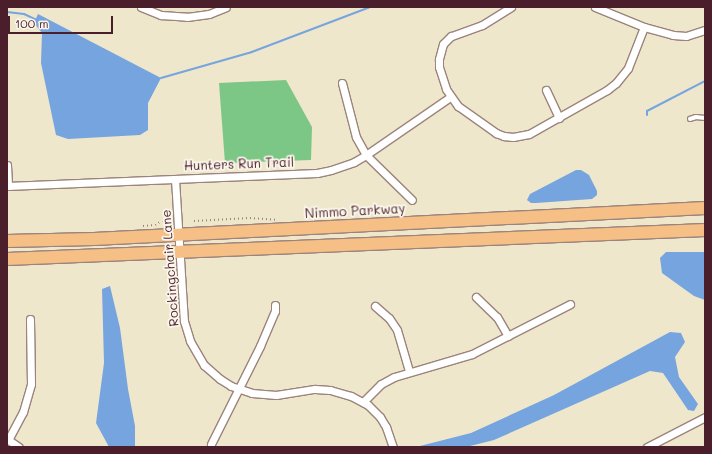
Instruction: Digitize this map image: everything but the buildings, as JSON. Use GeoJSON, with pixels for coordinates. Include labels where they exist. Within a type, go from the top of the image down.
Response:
{"type":"FeatureCollection","features":[{"type":"Feature","properties":{"kind":"highway","name":"Nimmo Parkway"},"geometry":{"type":"LineString","coordinates":[[7,241],[705,208]]}},
{"type":"Feature","properties":{"kind":"highway"},"geometry":{"type":"LineString","coordinates":[[7,259],[705,230]]}},
{"type":"Feature","properties":{"kind":"street"},"geometry":{"type":"LineString","coordinates":[[141,7],[160,15],[187,17],[209,14],[226,7]]}},
{"type":"Feature","properties":{"kind":"street"},"geometry":{"type":"LineString","coordinates":[[511,7],[482,25],[451,36],[443,44],[439,59],[439,67],[450,97],[464,112],[504,136],[513,137],[529,134],[607,90],[616,83],[628,68],[644,27]]}},
{"type":"Feature","properties":{"kind":"street"},"geometry":{"type":"LineString","coordinates":[[595,7],[644,27],[674,35],[686,36],[705,30]]}},
{"type":"Feature","properties":{"kind":"street"},"geometry":{"type":"LineString","coordinates":[[342,84],[356,136],[366,155],[412,200]]}},
{"type":"Feature","properties":{"kind":"street"},"geometry":{"type":"LineString","coordinates":[[546,90],[559,118]]}},
{"type":"Feature","properties":{"kind":"street","name":"Hunters Run Trail"},"geometry":{"type":"LineString","coordinates":[[7,186],[317,172],[341,167],[366,155],[450,97]]}},
{"type":"Feature","properties":{"kind":"street"},"geometry":{"type":"LineString","coordinates":[[7,165],[7,186]]}},
{"type":"Feature","properties":{"kind":"street","name":"Rockingchair Lane"},"geometry":{"type":"LineString","coordinates":[[176,179],[184,321],[196,354],[211,372],[220,379],[239,389],[252,393],[276,395],[308,390],[330,390],[351,396],[363,402],[380,417],[386,427],[392,447]]}},
{"type":"Feature","properties":{"kind":"street"},"geometry":{"type":"LineString","coordinates":[[476,297],[497,317],[508,336]]}},
{"type":"Feature","properties":{"kind":"street"},"geometry":{"type":"LineString","coordinates":[[363,402],[381,384],[408,371],[472,354],[570,304]]}},
{"type":"Feature","properties":{"kind":"street"},"geometry":{"type":"LineString","coordinates":[[211,444],[275,312],[275,305]]}},
{"type":"Feature","properties":{"kind":"street"},"geometry":{"type":"LineString","coordinates":[[376,306],[389,318],[397,330],[408,371]]}},
{"type":"Feature","properties":{"kind":"street"},"geometry":{"type":"LineString","coordinates":[[19,447],[8,439],[23,412],[31,384],[30,319]]}},
{"type":"Feature","properties":{"kind":"street"},"geometry":{"type":"LineString","coordinates":[[647,447],[705,417]]}},
{"type":"Feature","properties":{"kind":"lane"},"geometry":{"type":"LineString","coordinates":[[690,119],[696,117],[705,118]]}},
{"type":"Feature","properties":{"kind":"path"},"geometry":{"type":"LineString","coordinates":[[139,227],[155,225],[162,221]]}},
{"type":"Feature","properties":{"kind":"green space"},"geometry":{"type":"Polygon","coordinates":[[[286,80],[312,127],[311,160],[225,163],[219,83],[286,80]]]}},
{"type":"Feature","properties":{"kind":"water"},"geometry":{"type":"Polygon","coordinates":[[[38,14],[161,78],[148,103],[148,130],[140,135],[68,139],[56,135],[41,63],[42,33],[34,23],[38,14]]]}},
{"type":"Feature","properties":{"kind":"water"},"geometry":{"type":"Polygon","coordinates":[[[576,170],[581,170],[589,175],[597,191],[597,195],[592,199],[536,203],[531,203],[527,200],[530,194],[576,170]]]}},
{"type":"Feature","properties":{"kind":"water"},"geometry":{"type":"Polygon","coordinates":[[[666,252],[705,252],[705,300],[694,296],[662,273],[660,258],[666,252]]]}},
{"type":"Feature","properties":{"kind":"water"},"geometry":{"type":"Polygon","coordinates":[[[110,286],[120,328],[128,389],[135,426],[135,447],[109,447],[96,423],[104,363],[102,289],[110,286]]]}},
{"type":"Feature","properties":{"kind":"water"},"geometry":{"type":"Polygon","coordinates":[[[670,332],[681,333],[685,342],[675,357],[679,377],[698,404],[694,411],[688,410],[663,373],[650,371],[494,440],[466,447],[416,447],[471,433],[554,395],[670,332]]]}},
{"type":"Feature","properties":{"kind":"waterway"},"geometry":{"type":"LineString","coordinates":[[161,78],[249,53],[370,7]]}},
{"type":"Feature","properties":{"kind":"waterway"},"geometry":{"type":"LineString","coordinates":[[7,12],[24,14],[37,20]]}},
{"type":"Feature","properties":{"kind":"waterway"},"geometry":{"type":"LineString","coordinates":[[647,115],[647,111],[705,81]]}}]}
